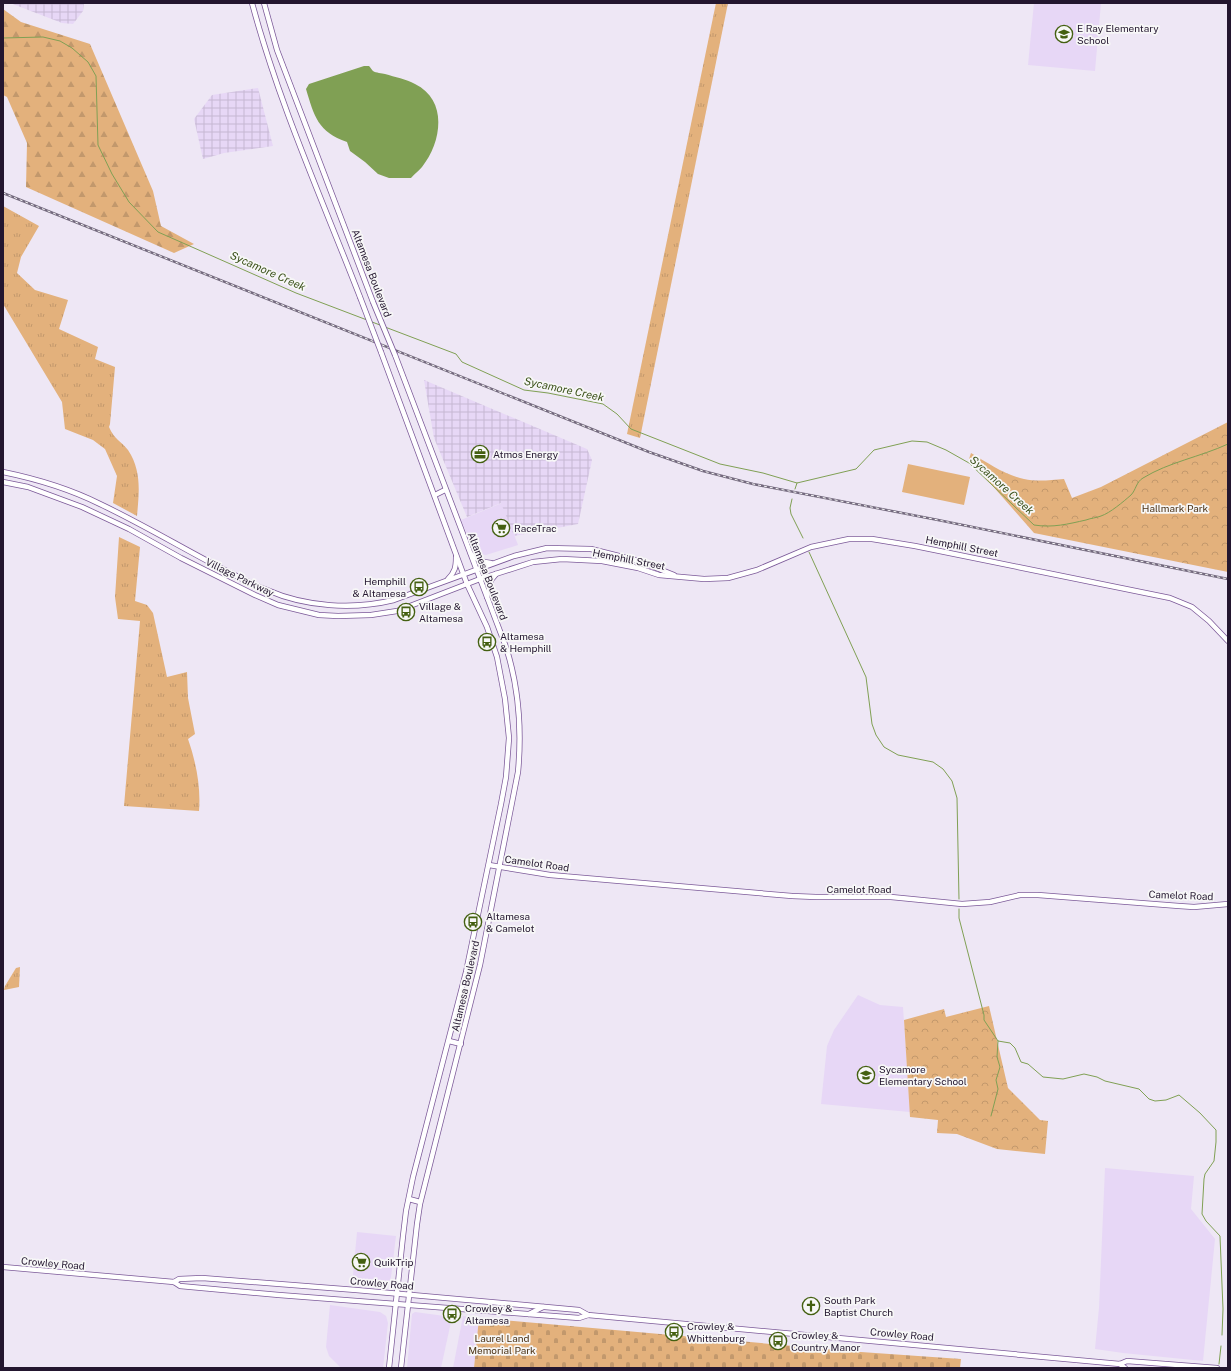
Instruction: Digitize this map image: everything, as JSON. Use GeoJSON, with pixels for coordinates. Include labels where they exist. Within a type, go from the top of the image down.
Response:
{"type":"FeatureCollection","features":[{"type":"Feature","properties":{"kind":"main road","name":"Altamesa Boulevard"},"geometry":{"type":"LineString","coordinates":[[252,3],[271,66],[381,352],[467,584],[486,627],[496,657],[503,687],[507,721],[508,738],[506,777],[489,865],[466,972],[409,1199],[403,1236],[389,1368]]}},
{"type":"Feature","properties":{"kind":"main road","name":"Altamesa Boulevard"},"geometry":{"type":"LineString","coordinates":[[264,3],[277,50],[509,656],[516,686],[520,727],[518,772],[480,964],[420,1202],[401,1368]]}},
{"type":"Feature","properties":{"kind":"main road","name":"Village Parkway"},"geometry":{"type":"LineString","coordinates":[[3,472],[39,481],[82,496],[119,513],[268,591],[303,602],[344,606],[374,604],[394,600],[476,569]]}},
{"type":"Feature","properties":{"kind":"main road","name":"Village Parkway"},"geometry":{"type":"LineString","coordinates":[[3,482],[28,487],[82,507],[128,529],[181,558],[278,605],[319,615],[363,615],[397,611],[480,579]]}},
{"type":"Feature","properties":{"kind":"main road"},"geometry":{"type":"LineString","coordinates":[[435,495],[445,490]]}},
{"type":"Feature","properties":{"kind":"main road","name":"Hemphill Street"},"geometry":{"type":"LineString","coordinates":[[480,579],[533,562],[562,559],[602,561],[638,568],[659,575],[681,578],[728,578],[757,570],[811,547],[849,539],[872,539],[1170,598],[1192,607],[1209,621],[1228,641]]}},
{"type":"Feature","properties":{"kind":"main road","name":"Hemphill Street"},"geometry":{"type":"LineString","coordinates":[[476,569],[514,556],[547,548],[592,549],[639,561],[681,578]]}},
{"type":"Feature","properties":{"kind":"main road"},"geometry":{"type":"LineString","coordinates":[[562,548],[562,559]]}},
{"type":"Feature","properties":{"kind":"main road"},"geometry":{"type":"LineString","coordinates":[[469,552],[475,558],[483,562],[494,563]]}},
{"type":"Feature","properties":{"kind":"main road"},"geometry":{"type":"LineString","coordinates":[[446,580],[455,570],[456,553]]}},
{"type":"Feature","properties":{"kind":"main road"},"geometry":{"type":"LineString","coordinates":[[487,598],[489,584],[496,574]]}},
{"type":"Feature","properties":{"kind":"main road"},"geometry":{"type":"LineString","coordinates":[[362,605],[363,615]]}},
{"type":"Feature","properties":{"kind":"main road","name":"Camelot Road"},"geometry":{"type":"LineString","coordinates":[[489,865],[550,875],[792,896],[891,897],[962,904],[990,902],[1020,895],[1038,895],[1194,907],[1228,904]]}},
{"type":"Feature","properties":{"kind":"main road"},"geometry":{"type":"LineString","coordinates":[[449,1042],[461,1044]]}},
{"type":"Feature","properties":{"kind":"main road"},"geometry":{"type":"LineString","coordinates":[[409,1199],[420,1202]]}},
{"type":"Feature","properties":{"kind":"main road","name":"Crowley Road"},"geometry":{"type":"LineString","coordinates":[[3,1267],[174,1282],[180,1286],[408,1305],[578,1318],[588,1315],[1120,1364],[1127,1361],[1217,1368]]}},
{"type":"Feature","properties":{"kind":"main road","name":"Crowley Road"},"geometry":{"type":"LineString","coordinates":[[174,1282],[179,1279],[202,1278],[398,1293],[579,1310],[588,1315]]}},
{"type":"Feature","properties":{"kind":"main road"},"geometry":{"type":"LineString","coordinates":[[528,1314],[543,1307]]}},
{"type":"Feature","properties":{"kind":"main road"},"geometry":{"type":"LineString","coordinates":[[1120,1364],[1124,1368]]}},
{"type":"Feature","properties":{"kind":"shaded area"},"geometry":{"type":"Polygon","coordinates":[[[10,3],[84,3],[83,11],[73,24],[62,23],[10,3]]]}},
{"type":"Feature","properties":{"kind":"shaded area","name":"E Ray Elementary School"},"geometry":{"type":"Polygon","coordinates":[[[1034,3],[1101,3],[1095,71],[1028,65],[1034,3]]]}},
{"type":"Feature","properties":{"kind":"shaded area"},"geometry":{"type":"Polygon","coordinates":[[[364,66],[369,66],[376,72],[412,82],[426,91],[433,100],[437,111],[438,122],[434,146],[422,167],[411,178],[389,178],[378,174],[350,151],[347,142],[337,138],[323,128],[315,115],[306,89],[309,84],[364,66]]]}},
{"type":"Feature","properties":{"kind":"shaded area"},"geometry":{"type":"Polygon","coordinates":[[[258,88],[273,146],[224,153],[203,159],[194,119],[212,95],[258,88]]]}},
{"type":"Feature","properties":{"kind":"shaded area"},"geometry":{"type":"Polygon","coordinates":[[[424,380],[587,449],[592,460],[578,524],[514,536],[501,503],[467,517],[434,438],[424,380]]]}},
{"type":"Feature","properties":{"kind":"shaded area"},"geometry":{"type":"Polygon","coordinates":[[[502,503],[518,545],[486,555],[478,554],[474,550],[461,520],[502,503]]]}},
{"type":"Feature","properties":{"kind":"shaded area","name":"Sycamore Elementary School"},"geometry":{"type":"Polygon","coordinates":[[[858,995],[880,1005],[903,1007],[910,1112],[821,1104],[827,1046],[834,1030],[858,995]]]}},
{"type":"Feature","properties":{"kind":"shaded area"},"geometry":{"type":"Polygon","coordinates":[[[1105,1168],[1194,1176],[1191,1209],[1215,1239],[1203,1361],[1095,1349],[1099,1308],[1105,1168]]]}},
{"type":"Feature","properties":{"kind":"shaded area"},"geometry":{"type":"Polygon","coordinates":[[[357,1232],[396,1236],[391,1277],[386,1288],[352,1286],[357,1232]]]}},
{"type":"Feature","properties":{"kind":"shaded area"},"geometry":{"type":"Polygon","coordinates":[[[330,1305],[380,1312],[386,1316],[388,1323],[383,1368],[341,1368],[329,1356],[326,1347],[330,1305]]]}},
{"type":"Feature","properties":{"kind":"shaded area"},"geometry":{"type":"Polygon","coordinates":[[[415,1312],[452,1317],[441,1368],[407,1368],[412,1314],[415,1312]]]}},
{"type":"Feature","properties":{"kind":"shaded area"},"geometry":{"type":"Polygon","coordinates":[[[463,1316],[479,1318],[474,1368],[453,1368],[463,1316]]]}},
{"type":"Feature","properties":{"kind":"green space"},"geometry":{"type":"Polygon","coordinates":[[[716,3],[728,3],[640,438],[627,434],[716,3]]]}},
{"type":"Feature","properties":{"kind":"green space"},"geometry":{"type":"Polygon","coordinates":[[[3,9],[21,22],[90,44],[153,191],[161,226],[194,244],[174,253],[26,187],[27,143],[7,97],[3,95],[3,9]]]}},
{"type":"Feature","properties":{"kind":"green space"},"geometry":{"type":"Polygon","coordinates":[[[3,206],[39,226],[21,257],[17,273],[35,290],[68,300],[59,329],[98,347],[95,359],[115,367],[109,427],[115,437],[128,450],[136,466],[138,474],[137,516],[113,503],[117,476],[105,449],[93,440],[65,429],[62,402],[3,304],[3,206]]]}},
{"type":"Feature","properties":{"kind":"green space","name":"Hallmark Park"},"geometry":{"type":"Polygon","coordinates":[[[1228,422],[1228,572],[1034,533],[969,459],[971,453],[1003,472],[1024,479],[1039,481],[1064,479],[1072,498],[1101,487],[1228,422]]]}},
{"type":"Feature","properties":{"kind":"green space"},"geometry":{"type":"Polygon","coordinates":[[[908,464],[970,477],[964,505],[902,492],[908,464]]]}},
{"type":"Feature","properties":{"kind":"green space"},"geometry":{"type":"Polygon","coordinates":[[[119,537],[140,547],[135,601],[147,605],[153,613],[167,677],[187,672],[188,698],[195,734],[188,739],[197,775],[199,811],[124,806],[140,621],[118,619],[115,597],[119,537]]]}},
{"type":"Feature","properties":{"kind":"green space"},"geometry":{"type":"Polygon","coordinates":[[[20,967],[19,987],[4,990],[16,968],[20,967]]]}},
{"type":"Feature","properties":{"kind":"green space"},"geometry":{"type":"Polygon","coordinates":[[[989,1006],[1008,1088],[1040,1120],[1048,1121],[1045,1154],[997,1149],[957,1134],[937,1133],[938,1120],[910,1117],[904,1020],[944,1009],[946,1017],[989,1006]]]}},
{"type":"Feature","properties":{"kind":"green space","name":"Laurel Land Memorial Park"},"geometry":{"type":"Polygon","coordinates":[[[479,1318],[861,1352],[961,1359],[960,1368],[474,1368],[479,1318]]]}},
{"type":"Feature","properties":{"kind":"waterway","name":"Sycamore Creek"},"geometry":{"type":"LineString","coordinates":[[3,38],[43,37],[60,41],[72,48],[88,62],[96,76],[98,145],[112,174],[129,202],[158,232],[296,293],[367,320]]}},
{"type":"Feature","properties":{"kind":"waterway","name":"Sycamore Creek"},"geometry":{"type":"LineString","coordinates":[[372,322],[380,325]]}},
{"type":"Feature","properties":{"kind":"waterway","name":"Sycamore Creek"},"geometry":{"type":"LineString","coordinates":[[385,327],[456,354],[462,362],[524,390],[548,393],[603,404],[617,414],[631,429],[720,464],[763,473],[797,483],[856,469],[874,450],[912,441],[927,442],[946,450],[969,463],[1034,525],[1060,525],[1105,515],[1131,495],[1139,482],[1153,472],[1228,444]]}},
{"type":"Feature","properties":{"kind":"waterway","name":"Sycamore Creek"},"geometry":{"type":"LineString","coordinates":[[795,489],[797,483]]}},
{"type":"Feature","properties":{"kind":"waterway"},"geometry":{"type":"LineString","coordinates":[[792,499],[790,508],[791,514],[803,538]]}},
{"type":"Feature","properties":{"kind":"waterway"},"geometry":{"type":"LineString","coordinates":[[809,552],[866,677],[872,724],[876,735],[884,747],[898,755],[933,762],[943,769],[952,781],[957,798],[959,899]]}},
{"type":"Feature","properties":{"kind":"waterway"},"geometry":{"type":"LineString","coordinates":[[959,909],[959,918],[984,1020],[998,1041],[1010,1043],[1015,1048],[1021,1062],[1028,1064],[1043,1077],[1063,1079],[1084,1074],[1097,1077],[1105,1081],[1139,1089],[1149,1099],[1155,1101],[1166,1100],[1179,1095],[1200,1113],[1216,1130],[1214,1161],[1205,1174],[1204,1179],[1202,1214],[1206,1221],[1220,1236],[1223,1309],[1222,1335]]}},
{"type":"Feature","properties":{"kind":"waterway"},"geometry":{"type":"LineString","coordinates":[[991,1116],[998,1089],[996,1080],[1000,1067],[997,1057],[998,1041]]}},
{"type":"Feature","properties":{"kind":"waterway"},"geometry":{"type":"LineString","coordinates":[[1219,1364],[1221,1346]]}},
{"type":"Feature","properties":{"kind":"railway"},"geometry":{"type":"LineString","coordinates":[[3,193],[649,452],[703,471],[753,484],[1228,579]]}},
{"type":"Feature","properties":{"kind":"place","name":"E Ray Elementary School"},"geometry":{"type":"Point","coordinates":[1064,34]}},
{"type":"Feature","properties":{"kind":"place","name":"Atmos Energy"},"geometry":{"type":"Point","coordinates":[480,454]}},
{"type":"Feature","properties":{"kind":"place","name":"RaceTrac"},"geometry":{"type":"Point","coordinates":[501,528]}},
{"type":"Feature","properties":{"kind":"place","name":"Hemphill & Altamesa"},"geometry":{"type":"Point","coordinates":[419,587]}},
{"type":"Feature","properties":{"kind":"place","name":"Village & Altamesa"},"geometry":{"type":"Point","coordinates":[406,612]}},
{"type":"Feature","properties":{"kind":"place","name":"Altamesa & Hemphill"},"geometry":{"type":"Point","coordinates":[487,642]}},
{"type":"Feature","properties":{"kind":"place","name":"Altamesa & Camelot"},"geometry":{"type":"Point","coordinates":[473,922]}},
{"type":"Feature","properties":{"kind":"place","name":"Sycamore Elementary School"},"geometry":{"type":"Point","coordinates":[866,1075]}},
{"type":"Feature","properties":{"kind":"place","name":"QuikTrip"},"geometry":{"type":"Point","coordinates":[361,1262]}},
{"type":"Feature","properties":{"kind":"place","name":"South Park Baptist Church"},"geometry":{"type":"Point","coordinates":[811,1306]}},
{"type":"Feature","properties":{"kind":"place","name":"Crowley & Altamesa"},"geometry":{"type":"Point","coordinates":[452,1314]}},
{"type":"Feature","properties":{"kind":"place","name":"Crowley & Whittenburg"},"geometry":{"type":"Point","coordinates":[674,1332]}},
{"type":"Feature","properties":{"kind":"place","name":"Crowley & Country Manor"},"geometry":{"type":"Point","coordinates":[778,1341]}}]}
